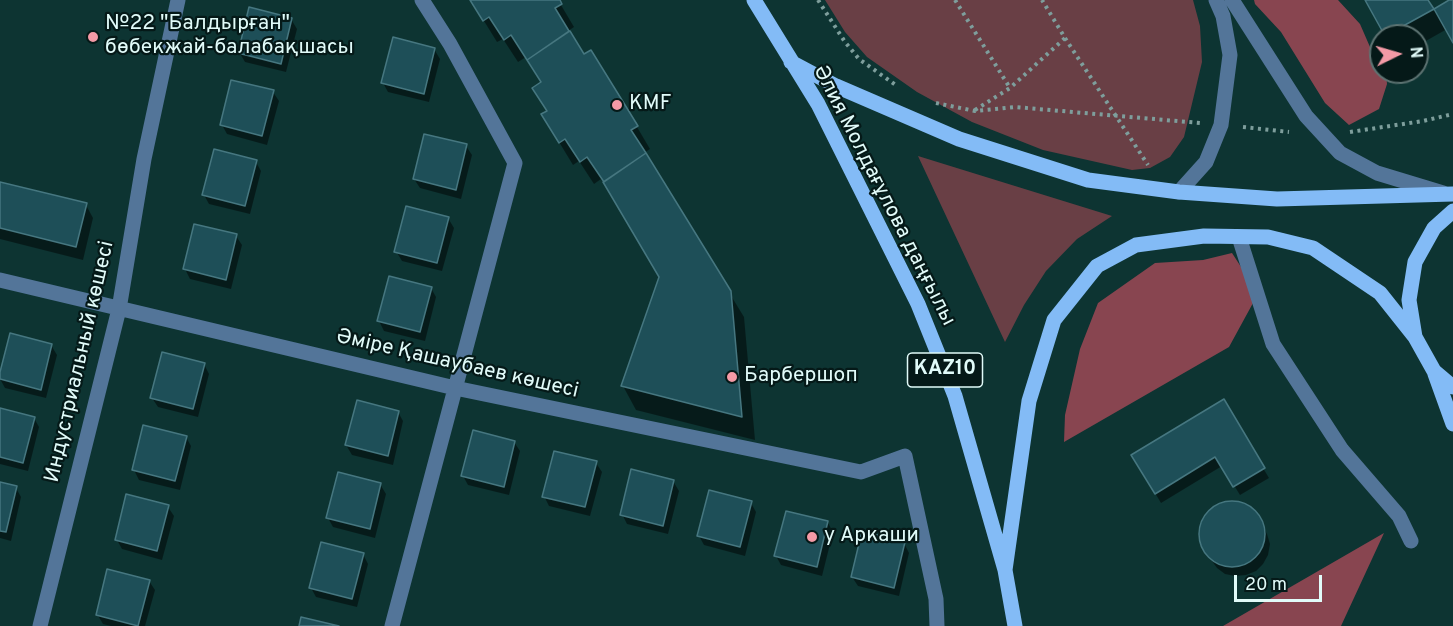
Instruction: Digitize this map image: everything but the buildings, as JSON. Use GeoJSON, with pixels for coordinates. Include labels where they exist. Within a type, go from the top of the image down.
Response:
{"type":"FeatureCollection","features":[{"type":"Feature","properties":{"kind":"main road","name":"Әлия Молдағұлова даңғылы"},"geometry":{"type":"LineString","coordinates":[[754,0],[818,105],[918,304],[955,396],[1005,570],[1014,626]]}},
{"type":"Feature","properties":{"kind":"main road"},"geometry":{"type":"LineString","coordinates":[[791,62],[836,86],[958,139],[1089,180],[1179,192],[1277,199],[1450,194]]}},
{"type":"Feature","properties":{"kind":"main road"},"geometry":{"type":"LineString","coordinates":[[1415,337],[1409,300],[1415,262],[1434,228],[1453,211]]}},
{"type":"Feature","properties":{"kind":"main road"},"geometry":{"type":"LineString","coordinates":[[1005,570],[1029,401],[1054,320],[1097,266],[1136,245],[1204,236],[1268,237],[1313,248],[1380,293],[1415,337],[1434,371],[1453,424]]}},
{"type":"Feature","properties":{"kind":"main road"},"geometry":{"type":"LineString","coordinates":[[1434,371],[1453,387]]}},
{"type":"Feature","properties":{"kind":"street","name":"Индустриальный көшесі"},"geometry":{"type":"LineString","coordinates":[[40,626],[119,309],[144,159],[178,0]]}},
{"type":"Feature","properties":{"kind":"street"},"geometry":{"type":"LineString","coordinates":[[392,626],[515,163],[450,44],[422,0]]}},
{"type":"Feature","properties":{"kind":"street"},"geometry":{"type":"LineString","coordinates":[[1179,192],[1206,162],[1221,125],[1226,100],[1230,55],[1223,16],[1216,0]]}},
{"type":"Feature","properties":{"kind":"street"},"geometry":{"type":"LineString","coordinates":[[1232,0],[1306,116],[1340,153],[1377,173],[1450,194]]}},
{"type":"Feature","properties":{"kind":"street"},"geometry":{"type":"LineString","coordinates":[[1239,237],[1273,344],[1342,450],[1399,516],[1411,541]]}},
{"type":"Feature","properties":{"kind":"street","name":"Әміре Қашаубаев көшесі"},"geometry":{"type":"LineString","coordinates":[[0,280],[455,388],[861,472],[905,456],[936,599],[937,626]]}},
{"type":"Feature","properties":{"kind":"path"},"geometry":{"type":"LineString","coordinates":[[818,0],[859,59],[905,92]]}},
{"type":"Feature","properties":{"kind":"path"},"geometry":{"type":"LineString","coordinates":[[956,0],[1010,88]]}},
{"type":"Feature","properties":{"kind":"path"},"geometry":{"type":"LineString","coordinates":[[1042,0],[1150,168]]}},
{"type":"Feature","properties":{"kind":"path"},"geometry":{"type":"LineString","coordinates":[[975,111],[1010,88],[1065,38]]}},
{"type":"Feature","properties":{"kind":"path"},"geometry":{"type":"LineString","coordinates":[[934,102],[975,111],[1015,107],[1325,136],[1423,121],[1453,114]]}},
{"type":"Feature","properties":{"kind":"shaded area"},"geometry":{"type":"Polygon","coordinates":[[[825,0],[1193,0],[1200,26],[1202,62],[1184,137],[1170,157],[1150,168],[1132,170],[1043,150],[972,122],[917,92],[867,57],[845,32],[825,0]]]}},
{"type":"Feature","properties":{"kind":"shaded area"},"geometry":{"type":"Polygon","coordinates":[[[1254,0],[1338,0],[1360,24],[1369,45],[1369,84],[1387,84],[1379,109],[1349,125],[1325,103],[1281,32],[1255,4],[1254,0]]]}},
{"type":"Feature","properties":{"kind":"shaded area"},"geometry":{"type":"Polygon","coordinates":[[[918,156],[1112,216],[1077,239],[1046,271],[1024,305],[1005,342],[918,156]]]}},
{"type":"Feature","properties":{"kind":"shaded area"},"geometry":{"type":"Polygon","coordinates":[[[1232,253],[1245,273],[1253,303],[1229,347],[1064,442],[1065,415],[1080,349],[1098,303],[1155,263],[1203,260],[1232,253]]]}},
{"type":"Feature","properties":{"kind":"shaded area"},"geometry":{"type":"Polygon","coordinates":[[[1384,533],[1341,626],[1223,626],[1384,533]]]}},
{"type":"Feature","properties":{"kind":"place","name":"№22 \"Балдырған\" бөбекжай-балабақшасы"},"geometry":{"type":"Point","coordinates":[93,37]}},
{"type":"Feature","properties":{"kind":"place","name":"KMF"},"geometry":{"type":"Point","coordinates":[617,105]}},
{"type":"Feature","properties":{"kind":"place","name":"Барбершоп"},"geometry":{"type":"Point","coordinates":[732,377]}},
{"type":"Feature","properties":{"kind":"place","name":"у Аркаши"},"geometry":{"type":"Point","coordinates":[812,537]}}]}
